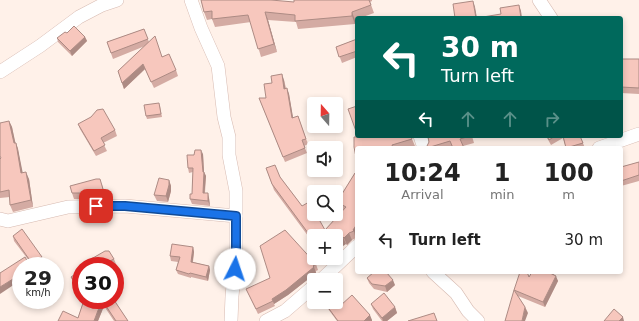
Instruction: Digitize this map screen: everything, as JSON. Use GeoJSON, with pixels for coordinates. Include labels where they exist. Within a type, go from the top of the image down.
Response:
{"type":"FeatureCollection","features":[{"type":"Feature","properties":{"kind":"street"},"geometry":{"type":"LineString","coordinates":[[0,72],[40,46],[79,17],[102,5],[117,0]]}},
{"type":"Feature","properties":{"kind":"street"},"geometry":{"type":"LineString","coordinates":[[191,0],[201,28],[218,66],[224,117],[229,137],[229,155],[236,191],[236,255],[231,321]]}},
{"type":"Feature","properties":{"kind":"street"},"geometry":{"type":"LineString","coordinates":[[539,0],[550,16]]}},
{"type":"Feature","properties":{"kind":"street"},"geometry":{"type":"LineString","coordinates":[[623,137],[639,134]]}},
{"type":"Feature","properties":{"kind":"street"},"geometry":{"type":"LineString","coordinates":[[603,146],[616,139]]}},
{"type":"Feature","properties":{"kind":"street"},"geometry":{"type":"LineString","coordinates":[[0,219],[8,220],[68,207],[125,206],[236,216]]}},
{"type":"Feature","properties":{"kind":"street"},"geometry":{"type":"LineString","coordinates":[[328,273],[355,248]]}},
{"type":"Feature","properties":{"kind":"street"},"geometry":{"type":"LineString","coordinates":[[435,274],[456,293],[468,311],[478,321]]}},
{"type":"Feature","properties":{"kind":"street"},"geometry":{"type":"LineString","coordinates":[[266,321],[285,311],[307,292]]}},
{"type":"Feature","properties":{"kind":"building"},"geometry":{"type":"Polygon","coordinates":[[[201,0],[271,0],[294,2],[294,0],[369,0],[371,5],[352,12],[352,16],[295,21],[295,15],[265,12],[274,44],[258,49],[248,15],[212,19],[212,11],[204,12],[201,0]]]}},
{"type":"Feature","properties":{"kind":"building"},"geometry":{"type":"Polygon","coordinates":[[[473,1],[476,16],[455,16],[453,4],[473,1]]]}},
{"type":"Feature","properties":{"kind":"building"},"geometry":{"type":"Polygon","coordinates":[[[519,5],[521,16],[489,16],[501,14],[500,8],[519,5]]]}},
{"type":"Feature","properties":{"kind":"building"},"geometry":{"type":"Polygon","coordinates":[[[74,26],[85,37],[70,51],[57,38],[65,32],[67,33],[74,26]]]}},
{"type":"Feature","properties":{"kind":"building"},"geometry":{"type":"Polygon","coordinates":[[[144,29],[148,39],[111,53],[107,42],[144,29]]]}},
{"type":"Feature","properties":{"kind":"building"},"geometry":{"type":"Polygon","coordinates":[[[155,36],[162,57],[169,54],[176,70],[151,82],[143,64],[122,83],[118,71],[155,36]]]}},
{"type":"Feature","properties":{"kind":"building"},"geometry":{"type":"Polygon","coordinates":[[[355,40],[355,52],[339,57],[336,47],[355,40]]]}},
{"type":"Feature","properties":{"kind":"building"},"geometry":{"type":"Polygon","coordinates":[[[623,59],[639,59],[639,88],[623,87],[623,59]]]}},
{"type":"Feature","properties":{"kind":"building"},"geometry":{"type":"Polygon","coordinates":[[[282,74],[284,89],[287,88],[292,118],[298,116],[306,139],[302,140],[305,148],[283,157],[259,98],[266,98],[264,84],[272,83],[271,76],[282,74]]]}},
{"type":"Feature","properties":{"kind":"building"},"geometry":{"type":"Polygon","coordinates":[[[159,103],[161,114],[146,116],[144,105],[159,103]]]}},
{"type":"Feature","properties":{"kind":"building"},"geometry":{"type":"Polygon","coordinates":[[[355,107],[355,128],[348,109],[355,107]]]}},
{"type":"Feature","properties":{"kind":"building"},"geometry":{"type":"Polygon","coordinates":[[[103,109],[115,130],[101,138],[105,145],[94,151],[78,124],[91,117],[97,110],[103,109]]]}},
{"type":"Feature","properties":{"kind":"building"},"geometry":{"type":"Polygon","coordinates":[[[9,121],[14,143],[16,143],[21,173],[26,172],[31,200],[10,205],[9,190],[0,192],[0,123],[9,121]]]}},
{"type":"Feature","properties":{"kind":"building"},"geometry":{"type":"Polygon","coordinates":[[[354,137],[412,139],[392,146],[355,146],[355,152],[354,137]]]}},
{"type":"Feature","properties":{"kind":"building"},"geometry":{"type":"Polygon","coordinates":[[[428,138],[463,138],[460,139],[463,146],[452,146],[450,141],[434,146],[427,146],[429,142],[428,138]]]}},
{"type":"Feature","properties":{"kind":"building"},"geometry":{"type":"Polygon","coordinates":[[[564,138],[581,138],[583,143],[573,146],[566,146],[564,138]]]}},
{"type":"Feature","properties":{"kind":"building"},"geometry":{"type":"Polygon","coordinates":[[[195,150],[201,150],[204,172],[203,193],[208,193],[208,201],[190,199],[190,194],[192,194],[193,168],[188,168],[187,155],[194,155],[195,150]]]}},
{"type":"Feature","properties":{"kind":"building"},"geometry":{"type":"Polygon","coordinates":[[[639,162],[639,175],[623,180],[623,166],[639,162]]]}},
{"type":"Feature","properties":{"kind":"building"},"geometry":{"type":"Polygon","coordinates":[[[275,165],[280,177],[302,206],[307,203],[307,221],[320,221],[324,229],[307,229],[307,232],[272,184],[266,168],[275,165]]]}},
{"type":"Feature","properties":{"kind":"building"},"geometry":{"type":"Polygon","coordinates":[[[355,173],[355,227],[353,230],[354,231],[349,233],[344,238],[343,229],[326,229],[333,221],[343,221],[343,210],[346,207],[343,205],[343,192],[355,173]]]}},
{"type":"Feature","properties":{"kind":"building"},"geometry":{"type":"Polygon","coordinates":[[[159,178],[169,180],[166,196],[154,195],[159,178]]]}},
{"type":"Feature","properties":{"kind":"building"},"geometry":{"type":"Polygon","coordinates":[[[100,179],[103,189],[93,193],[72,193],[70,186],[100,179]]]}},
{"type":"Feature","properties":{"kind":"building"},"geometry":{"type":"Polygon","coordinates":[[[22,229],[42,257],[28,257],[13,236],[22,229]]]}},
{"type":"Feature","properties":{"kind":"building"},"geometry":{"type":"Polygon","coordinates":[[[285,230],[307,254],[307,265],[314,265],[286,290],[272,299],[273,301],[256,309],[246,289],[270,278],[260,246],[285,230]]]}},
{"type":"Feature","properties":{"kind":"building"},"geometry":{"type":"Polygon","coordinates":[[[172,244],[193,247],[191,262],[209,266],[206,277],[176,270],[180,257],[170,256],[172,244]]]}},
{"type":"Feature","properties":{"kind":"building"},"geometry":{"type":"Polygon","coordinates":[[[105,251],[109,251],[113,257],[95,257],[105,251]]]}},
{"type":"Feature","properties":{"kind":"building"},"geometry":{"type":"Polygon","coordinates":[[[12,265],[12,280],[0,287],[0,273],[12,265]]]}},
{"type":"Feature","properties":{"kind":"building"},"geometry":{"type":"Polygon","coordinates":[[[372,274],[388,274],[393,280],[385,286],[372,284],[367,278],[372,274]]]}},
{"type":"Feature","properties":{"kind":"building"},"geometry":{"type":"Polygon","coordinates":[[[519,274],[528,274],[529,277],[531,274],[552,274],[556,276],[543,302],[514,290],[519,274]]]}},
{"type":"Feature","properties":{"kind":"building"},"geometry":{"type":"Polygon","coordinates":[[[514,290],[525,307],[522,321],[505,321],[514,290]]]}},
{"type":"Feature","properties":{"kind":"building"},"geometry":{"type":"Polygon","coordinates":[[[384,293],[395,307],[382,318],[371,304],[384,293]]]}},
{"type":"Feature","properties":{"kind":"building"},"geometry":{"type":"Polygon","coordinates":[[[352,295],[370,315],[364,321],[338,321],[329,309],[343,309],[343,303],[352,295]]]}},
{"type":"Feature","properties":{"kind":"building"},"geometry":{"type":"Polygon","coordinates":[[[81,309],[99,309],[94,321],[58,321],[63,311],[78,318],[81,309]]]}},
{"type":"Feature","properties":{"kind":"building"},"geometry":{"type":"Polygon","coordinates":[[[108,309],[120,309],[128,321],[116,321],[108,309]]]}},
{"type":"Feature","properties":{"kind":"building"},"geometry":{"type":"Polygon","coordinates":[[[614,309],[623,317],[619,321],[604,321],[614,309]]]}},
{"type":"Feature","properties":{"kind":"building"},"geometry":{"type":"Polygon","coordinates":[[[434,313],[437,321],[408,321],[434,313]]]}},
{"type":"Feature","properties":{"kind":"route"},"geometry":{"type":"LineString","coordinates":[[96,206],[125,206],[236,216],[235,269]]}}]}
